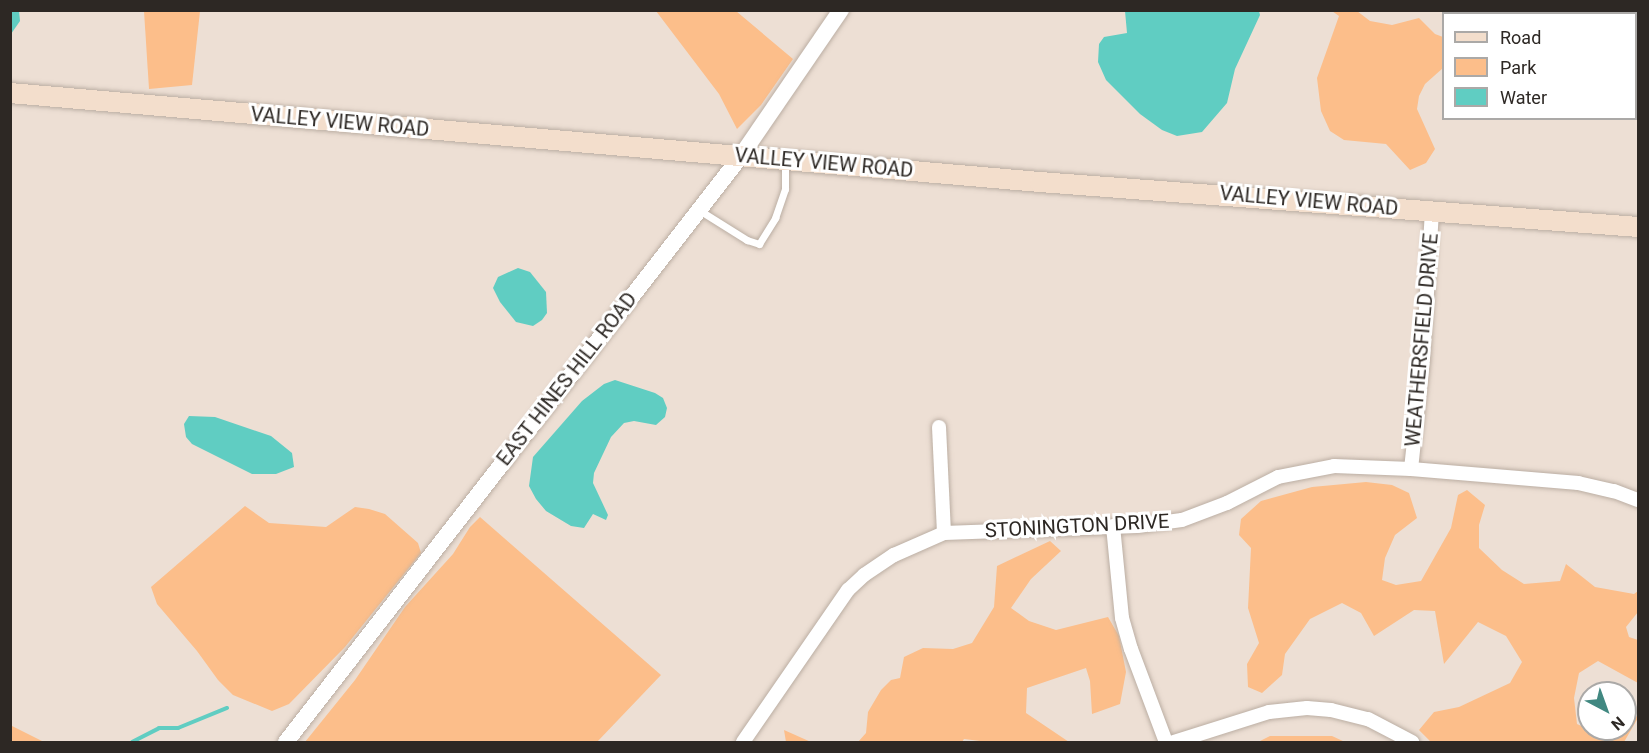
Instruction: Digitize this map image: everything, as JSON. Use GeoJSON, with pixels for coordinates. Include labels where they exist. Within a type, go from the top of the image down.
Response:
{"type":"FeatureCollection","features":[{"type":"Feature","properties":{"kind":"main road","name":"VALLEY VIEW ROAD"},"geometry":{"type":"LineString","coordinates":[[10,93],[785,160],[1638,227]]}},
{"type":"Feature","properties":{"kind":"street","name":"EAST HINES HILL ROAD"},"geometry":{"type":"LineString","coordinates":[[286,742],[741,156],[841,10]]}},
{"type":"Feature","properties":{"kind":"street","name":"WEATHERSFIELD DRIVE"},"geometry":{"type":"LineString","coordinates":[[1411,469],[1423,357],[1432,211]]}},
{"type":"Feature","properties":{"kind":"street"},"geometry":{"type":"LineString","coordinates":[[939,427],[944,533]]}},
{"type":"Feature","properties":{"kind":"street","name":"STONINGTON DRIVE"},"geometry":{"type":"LineString","coordinates":[[743,742],[848,590],[864,575],[894,555],[944,533],[1113,526],[1182,520],[1227,503],[1278,477],[1315,468],[1411,469],[1578,483],[1614,491],[1638,500]]}},
{"type":"Feature","properties":{"kind":"street"},"geometry":{"type":"LineString","coordinates":[[1113,526],[1122,618],[1166,742]]}},
{"type":"Feature","properties":{"kind":"street"},"geometry":{"type":"LineString","coordinates":[[1174,742],[1269,712],[1307,708],[1338,711],[1368,719],[1412,742]]}},
{"type":"Feature","properties":{"kind":"lane"},"geometry":{"type":"LineString","coordinates":[[699,210],[747,240],[759,243],[776,218],[785,189],[785,160]]}},
{"type":"Feature","properties":{"kind":"green space"},"geometry":{"type":"Polygon","coordinates":[[[144,11],[200,11],[192,85],[149,89],[144,11]]]}},
{"type":"Feature","properties":{"kind":"green space"},"geometry":{"type":"Polygon","coordinates":[[[656,11],[736,11],[793,59],[761,105],[737,129],[719,94],[656,11]]]}},
{"type":"Feature","properties":{"kind":"green space"},"geometry":{"type":"Polygon","coordinates":[[[1332,11],[1357,11],[1370,21],[1392,25],[1419,18],[1435,34],[1442,37],[1442,69],[1425,84],[1419,96],[1417,109],[1435,149],[1426,163],[1410,170],[1386,144],[1344,140],[1330,131],[1321,111],[1317,78],[1339,16],[1332,11]]]}},
{"type":"Feature","properties":{"kind":"green space"},"geometry":{"type":"Polygon","coordinates":[[[1638,11],[1638,71],[1637,12],[1520,12],[1638,11]]]}},
{"type":"Feature","properties":{"kind":"green space"},"geometry":{"type":"Polygon","coordinates":[[[1366,482],[1392,485],[1409,493],[1417,518],[1395,535],[1385,558],[1382,580],[1396,585],[1421,581],[1451,528],[1458,495],[1467,490],[1485,505],[1479,525],[1479,548],[1502,570],[1524,584],[1560,581],[1566,564],[1595,587],[1634,594],[1638,591],[1638,612],[1626,627],[1629,637],[1638,640],[1638,683],[1598,661],[1579,673],[1574,698],[1577,741],[1624,742],[1431,742],[1419,730],[1434,712],[1459,707],[1510,683],[1522,662],[1506,636],[1478,622],[1444,664],[1435,611],[1414,610],[1374,636],[1361,613],[1342,603],[1310,619],[1285,654],[1282,675],[1262,693],[1248,687],[1247,664],[1259,643],[1248,608],[1251,548],[1239,535],[1241,519],[1261,501],[1312,487],[1366,482]]]}},
{"type":"Feature","properties":{"kind":"green space"},"geometry":{"type":"Polygon","coordinates":[[[245,506],[269,523],[326,527],[355,507],[369,509],[385,514],[418,543],[421,553],[345,647],[289,704],[272,711],[233,695],[218,680],[157,604],[151,587],[245,506]]]}},
{"type":"Feature","properties":{"kind":"green space"},"geometry":{"type":"Polygon","coordinates":[[[480,517],[661,675],[597,742],[305,742],[355,680],[405,607],[453,554],[470,527],[480,517]]]}},
{"type":"Feature","properties":{"kind":"green space"},"geometry":{"type":"Polygon","coordinates":[[[1050,541],[1061,551],[1031,579],[1011,608],[1029,621],[1056,630],[1108,617],[1119,636],[1126,672],[1120,704],[1092,714],[1090,681],[1086,668],[1027,688],[1026,713],[1069,742],[988,742],[964,739],[962,742],[858,742],[866,733],[868,712],[881,690],[891,680],[900,678],[904,657],[923,648],[953,649],[972,643],[994,607],[997,566],[1050,541]]]}},
{"type":"Feature","properties":{"kind":"green space"},"geometry":{"type":"Polygon","coordinates":[[[10,725],[44,742],[11,742],[10,725]]]}},
{"type":"Feature","properties":{"kind":"green space"},"geometry":{"type":"Polygon","coordinates":[[[784,730],[811,742],[786,742],[784,730]]]}},
{"type":"Feature","properties":{"kind":"green space"},"geometry":{"type":"Polygon","coordinates":[[[1270,736],[1332,736],[1345,742],[1258,742],[1270,736]]]}},
{"type":"Feature","properties":{"kind":"water"},"geometry":{"type":"Polygon","coordinates":[[[11,10],[19,11],[20,21],[11,34],[11,10]]]}},
{"type":"Feature","properties":{"kind":"water"},"geometry":{"type":"Polygon","coordinates":[[[1125,11],[1259,11],[1260,15],[1235,69],[1227,103],[1202,132],[1177,136],[1162,130],[1140,114],[1106,80],[1098,62],[1099,44],[1104,37],[1127,33],[1125,11]]]}},
{"type":"Feature","properties":{"kind":"water"},"geometry":{"type":"Polygon","coordinates":[[[518,268],[530,272],[546,292],[547,313],[533,326],[516,322],[500,302],[493,288],[498,277],[518,268]]]}},
{"type":"Feature","properties":{"kind":"water"},"geometry":{"type":"Polygon","coordinates":[[[615,380],[655,393],[663,398],[667,408],[665,417],[656,425],[634,421],[624,423],[611,437],[594,473],[593,483],[608,515],[606,520],[593,514],[584,528],[571,526],[546,511],[536,499],[529,486],[533,457],[582,401],[604,384],[615,380]]]}},
{"type":"Feature","properties":{"kind":"water"},"geometry":{"type":"Polygon","coordinates":[[[189,416],[215,417],[271,436],[292,453],[294,467],[276,474],[252,474],[192,444],[186,437],[184,424],[189,416]]]}},
{"type":"Feature","properties":{"kind":"waterway"},"geometry":{"type":"LineString","coordinates":[[132,742],[159,728],[178,728],[227,708]]}}]}
